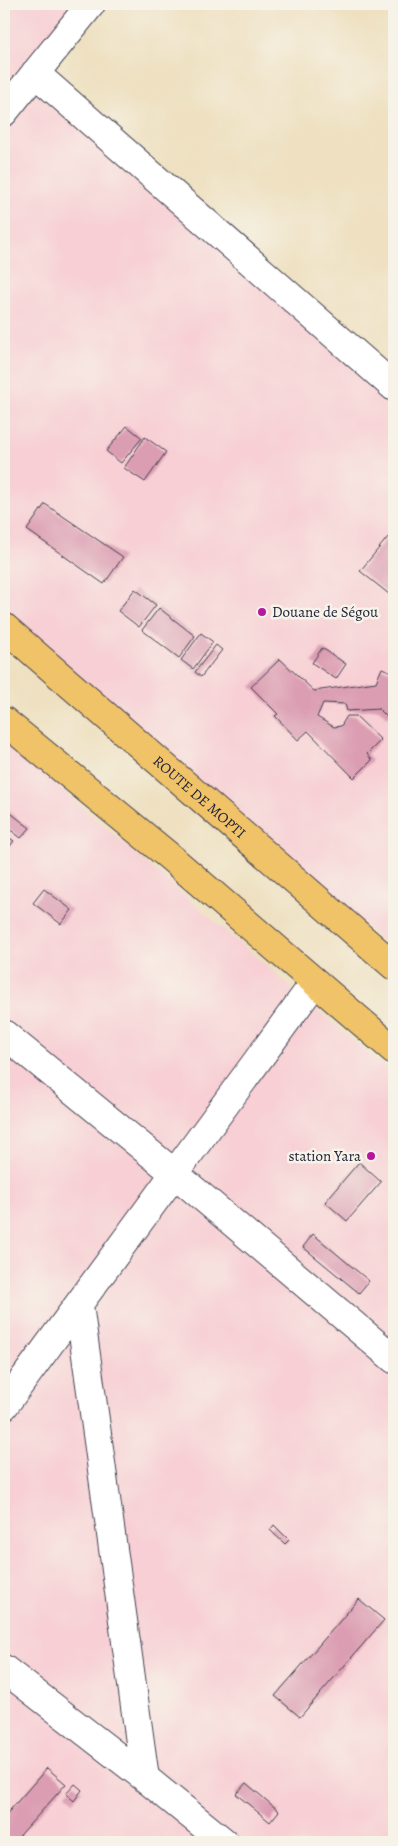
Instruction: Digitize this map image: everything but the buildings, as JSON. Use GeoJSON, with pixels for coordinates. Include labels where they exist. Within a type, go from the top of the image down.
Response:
{"type":"FeatureCollection","features":[{"type":"Feature","properties":{"kind":"highway","name":"ROUTE DE MOPTI"},"geometry":{"type":"LineString","coordinates":[[4,627],[394,966]]}},
{"type":"Feature","properties":{"kind":"highway"},"geometry":{"type":"LineString","coordinates":[[4,721],[170,857],[394,1050]]}},
{"type":"Feature","properties":{"kind":"street"},"geometry":{"type":"LineString","coordinates":[[4,112],[91,4]]}},
{"type":"Feature","properties":{"kind":"street"},"geometry":{"type":"LineString","coordinates":[[35,73],[394,387]]}},
{"type":"Feature","properties":{"kind":"street"},"geometry":{"type":"LineString","coordinates":[[4,1406],[315,982]]}},
{"type":"Feature","properties":{"kind":"street"},"geometry":{"type":"LineString","coordinates":[[4,1034],[174,1173],[394,1359]]}},
{"type":"Feature","properties":{"kind":"street"},"geometry":{"type":"LineString","coordinates":[[79,1305],[145,1778]]}},
{"type":"Feature","properties":{"kind":"street"},"geometry":{"type":"LineString","coordinates":[[4,1669],[224,1842]]}},
{"type":"Feature","properties":{"kind":"shaded area"},"geometry":{"type":"Polygon","coordinates":[[[4,4],[91,4],[35,72],[394,387],[394,950],[4,636],[4,4]]]}},
{"type":"Feature","properties":{"kind":"shaded area"},"geometry":{"type":"Polygon","coordinates":[[[4,740],[394,1076],[394,1842],[4,1842],[4,740]]]}},
{"type":"Feature","properties":{"kind":"place","name":"Douane de Ségou"},"geometry":{"type":"Point","coordinates":[262,612]}},
{"type":"Feature","properties":{"kind":"place","name":"station Yara"},"geometry":{"type":"Point","coordinates":[371,1156]}}]}
